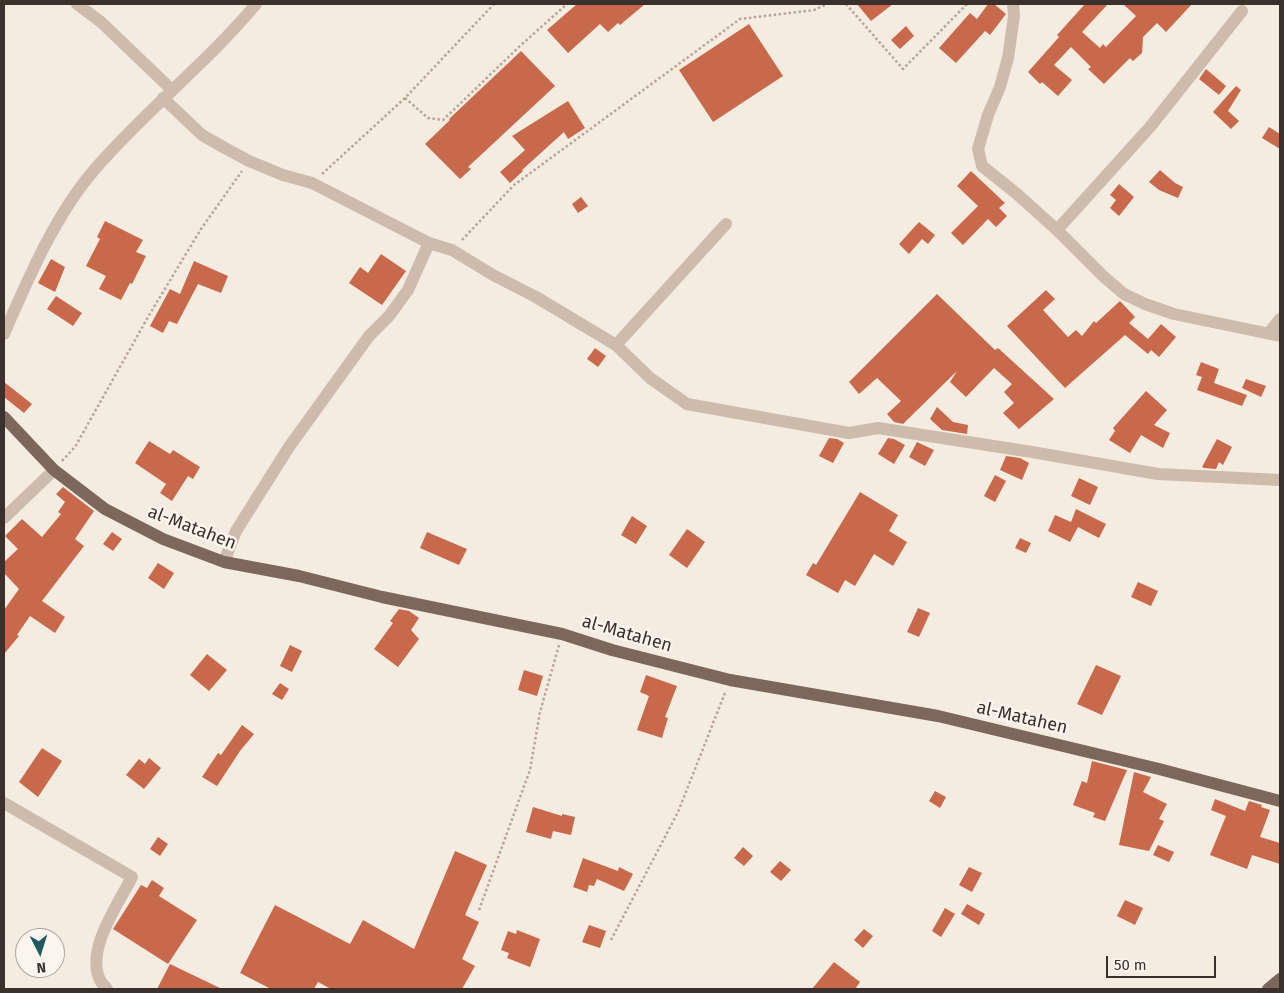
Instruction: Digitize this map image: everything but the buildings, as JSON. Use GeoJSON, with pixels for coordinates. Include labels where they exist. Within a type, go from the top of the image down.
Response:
{"type":"FeatureCollection","features":[{"type":"Feature","properties":{"kind":"main road","name":"al-Matahen"},"geometry":{"type":"LineString","coordinates":[[4,417],[54,470],[105,508],[163,539],[224,562],[300,576],[382,597],[562,634],[612,650],[730,680],[938,716],[1280,801]]}},
{"type":"Feature","properties":{"kind":"main road"},"geometry":{"type":"LineString","coordinates":[[1268,989],[1280,978]]}},
{"type":"Feature","properties":{"kind":"street"},"geometry":{"type":"LineString","coordinates":[[77,4],[101,22],[202,135],[249,161],[283,175],[312,183],[429,242],[452,250],[616,345],[650,378],[687,404],[850,433],[878,428],[1158,474],[1280,480]]}},
{"type":"Feature","properties":{"kind":"street"},"geometry":{"type":"LineString","coordinates":[[4,334],[22,292],[66,208],[94,170],[167,94],[238,25],[256,4]]}},
{"type":"Feature","properties":{"kind":"street"},"geometry":{"type":"LineString","coordinates":[[1013,4],[1014,16],[1008,58],[978,149],[982,166],[1057,230],[1086,260],[1124,294],[1174,314],[1274,334],[1280,319]]}},
{"type":"Feature","properties":{"kind":"street"},"geometry":{"type":"LineString","coordinates":[[1057,230],[1150,127],[1242,11]]}},
{"type":"Feature","properties":{"kind":"street"},"geometry":{"type":"LineString","coordinates":[[616,345],[726,224]]}},
{"type":"Feature","properties":{"kind":"street"},"geometry":{"type":"LineString","coordinates":[[224,562],[236,530],[289,447],[368,336],[389,316],[408,290],[429,242]]}},
{"type":"Feature","properties":{"kind":"street"},"geometry":{"type":"LineString","coordinates":[[4,518],[54,470]]}},
{"type":"Feature","properties":{"kind":"street"},"geometry":{"type":"LineString","coordinates":[[4,803],[132,878],[106,926],[98,948],[97,964],[99,979],[107,989]]}},
{"type":"Feature","properties":{"kind":"path"},"geometry":{"type":"LineString","coordinates":[[312,183],[405,98],[494,4]]}},
{"type":"Feature","properties":{"kind":"path"},"geometry":{"type":"LineString","coordinates":[[405,98],[428,118],[443,120],[567,4]]}},
{"type":"Feature","properties":{"kind":"path"},"geometry":{"type":"LineString","coordinates":[[452,250],[514,185],[740,19],[814,10],[827,4]]}},
{"type":"Feature","properties":{"kind":"path"},"geometry":{"type":"LineString","coordinates":[[846,4],[903,69],[967,4]]}},
{"type":"Feature","properties":{"kind":"path"},"geometry":{"type":"LineString","coordinates":[[54,470],[75,447],[143,326],[201,229],[249,161]]}},
{"type":"Feature","properties":{"kind":"path"},"geometry":{"type":"LineString","coordinates":[[479,910],[530,770],[540,712],[562,634]]}},
{"type":"Feature","properties":{"kind":"path"},"geometry":{"type":"LineString","coordinates":[[612,940],[678,812],[730,680]]}}]}
